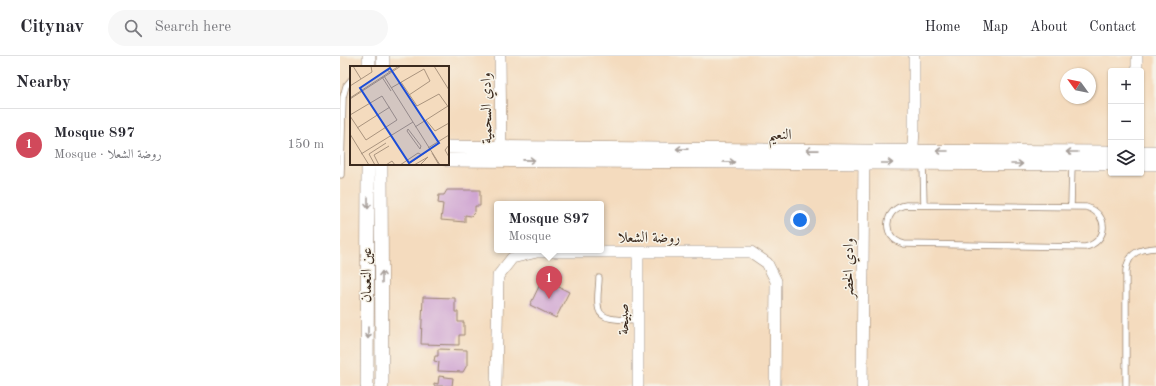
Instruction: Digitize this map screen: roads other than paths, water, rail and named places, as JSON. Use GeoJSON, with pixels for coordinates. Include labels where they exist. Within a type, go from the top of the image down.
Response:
{"type":"FeatureCollection","features":[{"type":"Feature","properties":{"kind":"street","name":"وادي السحمية"},"geometry":{"type":"LineString","coordinates":[[500,56],[501,153]]}},
{"type":"Feature","properties":{"kind":"street"},"geometry":{"type":"LineString","coordinates":[[914,56],[914,131],[916,159]]}},
{"type":"Feature","properties":{"kind":"street"},"geometry":{"type":"LineString","coordinates":[[1137,56],[1137,68]]}},
{"type":"Feature","properties":{"kind":"street","name":"النعيم"},"geometry":{"type":"LineString","coordinates":[[449,147],[501,153],[864,157],[1108,164]]}},
{"type":"Feature","properties":{"kind":"street","name":"النعيم"},"geometry":{"type":"LineString","coordinates":[[916,159],[1108,152]]}},
{"type":"Feature","properties":{"kind":"street"},"geometry":{"type":"LineString","coordinates":[[1144,152],[1156,152]]}},
{"type":"Feature","properties":{"kind":"street","name":"النعيم"},"geometry":{"type":"LineString","coordinates":[[449,160],[501,153]]}},
{"type":"Feature","properties":{"kind":"street","name":"وادي الخضر"},"geometry":{"type":"LineString","coordinates":[[862,386],[864,157]]}},
{"type":"Feature","properties":{"kind":"street"},"geometry":{"type":"LineString","coordinates":[[1144,164],[1156,164]]}},
{"type":"Feature","properties":{"kind":"street","name":"عين النعمان"},"geometry":{"type":"LineString","coordinates":[[367,386],[368,165]]}},
{"type":"Feature","properties":{"kind":"street","name":"عين النعمان"},"geometry":{"type":"LineString","coordinates":[[382,165],[382,386]]}},
{"type":"Feature","properties":{"kind":"street","name":"روضة الشعلا"},"geometry":{"type":"LineString","coordinates":[[604,252],[751,252],[767,263],[776,281],[775,386]]}},
{"type":"Feature","properties":{"kind":"street","name":"صبيحة"},"geometry":{"type":"LineString","coordinates":[[638,252],[638,386]]}},
{"type":"Feature","properties":{"kind":"street","name":"روضة الشعلا"},"geometry":{"type":"LineString","coordinates":[[496,386],[498,276],[512,258],[533,253]]}},
{"type":"Feature","properties":{"kind":"lane"},"geometry":{"type":"LineString","coordinates":[[341,175],[343,97],[346,86],[350,81]]}},
{"type":"Feature","properties":{"kind":"lane"},"geometry":{"type":"LineString","coordinates":[[916,159],[924,205]]}},
{"type":"Feature","properties":{"kind":"lane"},"geometry":{"type":"LineString","coordinates":[[1071,207],[1072,164]]}},
{"type":"Feature","properties":{"kind":"lane"},"geometry":{"type":"LineString","coordinates":[[906,205],[1071,207],[1086,207],[1092,209],[1100,216],[1103,222],[1103,228],[1100,239],[1096,243],[1084,247],[904,244],[894,239],[888,229],[888,218],[891,213],[900,206],[906,205]]}},
{"type":"Feature","properties":{"kind":"lane"},"geometry":{"type":"LineString","coordinates":[[1126,386],[1127,264],[1138,251],[1156,248]]}},
{"type":"Feature","properties":{"kind":"lane"},"geometry":{"type":"LineString","coordinates":[[599,278],[598,310],[603,316],[606,318],[638,320]]}},
{"type":"Feature","properties":{"kind":"place","name":"Mosque 897"},"geometry":{"type":"Point","coordinates":[549,299]}}]}
